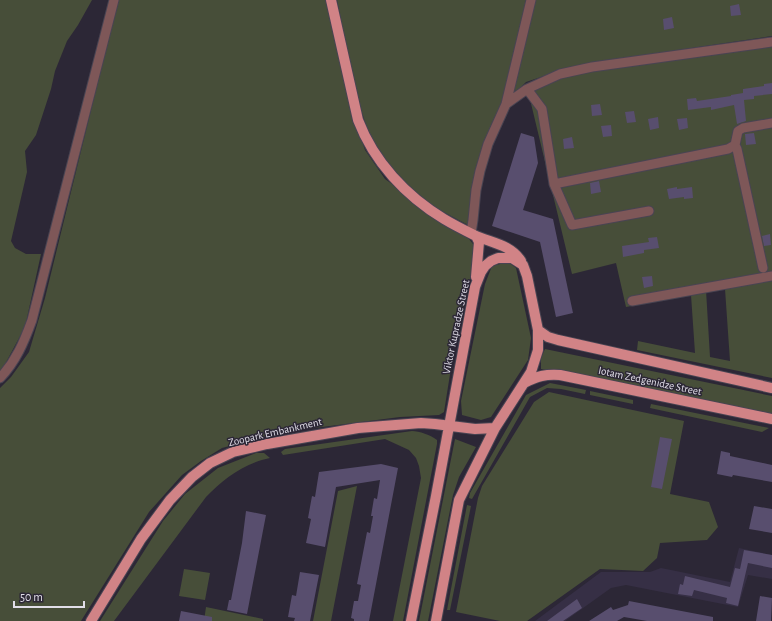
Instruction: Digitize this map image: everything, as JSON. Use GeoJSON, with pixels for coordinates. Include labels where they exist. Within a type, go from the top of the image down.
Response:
{"type":"FeatureCollection","features":[{"type":"Feature","properties":{"kind":"main road"},"geometry":{"type":"LineString","coordinates":[[331,0],[358,120],[370,148],[388,171],[416,199],[445,220],[503,246],[515,253],[523,265],[527,276],[538,330],[539,340],[537,357],[531,372],[495,428],[459,500],[436,621]]}},
{"type":"Feature","properties":{"kind":"main road"},"geometry":{"type":"LineString","coordinates":[[474,234],[479,242],[475,287]]}},
{"type":"Feature","properties":{"kind":"main road","name":"Viktor Kupradze Street"},"geometry":{"type":"LineString","coordinates":[[411,621],[475,287],[480,272],[491,261],[505,257],[517,260],[523,265]]}},
{"type":"Feature","properties":{"kind":"main road","name":"Iotam Zedgenidze Street"},"geometry":{"type":"LineString","coordinates":[[538,330],[548,337],[558,340],[772,388]]}},
{"type":"Feature","properties":{"kind":"main road","name":"Iotam Zedgenidze Street"},"geometry":{"type":"LineString","coordinates":[[524,383],[541,376],[550,374],[560,375],[772,419]]}},
{"type":"Feature","properties":{"kind":"main road","name":"Zoopark Embankment"},"geometry":{"type":"LineString","coordinates":[[91,621],[141,539],[170,500],[192,477],[210,463],[233,452],[343,430],[407,424],[449,425],[475,429],[495,428]]}},
{"type":"Feature","properties":{"kind":"street"},"geometry":{"type":"LineString","coordinates":[[0,378],[10,367],[25,339],[32,320],[114,0]]}},
{"type":"Feature","properties":{"kind":"street"},"geometry":{"type":"LineString","coordinates":[[474,234],[476,190],[480,171],[488,144],[506,104],[531,0]]}},
{"type":"Feature","properties":{"kind":"street"},"geometry":{"type":"LineString","coordinates":[[506,104],[527,89],[560,74],[592,67],[772,42]]}},
{"type":"Feature","properties":{"kind":"street"},"geometry":{"type":"LineString","coordinates":[[527,89],[542,109],[554,184],[572,225],[649,211]]}},
{"type":"Feature","properties":{"kind":"street"},"geometry":{"type":"LineString","coordinates":[[763,268],[735,145],[738,131],[743,128],[772,123]]}},
{"type":"Feature","properties":{"kind":"street"},"geometry":{"type":"LineString","coordinates":[[554,184],[728,149],[735,145]]}},
{"type":"Feature","properties":{"kind":"street"},"geometry":{"type":"LineString","coordinates":[[632,301],[772,276]]}},
{"type":"Feature","properties":{"kind":"shaded area"},"geometry":{"type":"Polygon","coordinates":[[[739,548],[772,555],[772,579],[748,575],[738,607],[626,585],[611,588],[565,621],[535,621],[601,572],[650,572],[661,568],[730,582],[739,548]]]}},
{"type":"Feature","properties":{"kind":"green space"},"geometry":{"type":"Polygon","coordinates":[[[0,0],[92,0],[67,41],[55,71],[51,89],[36,135],[25,151],[27,172],[11,241],[15,248],[26,254],[41,254],[25,327],[0,371],[0,0]]]}},
{"type":"Feature","properties":{"kind":"green space"},"geometry":{"type":"Polygon","coordinates":[[[118,0],[327,0],[352,111],[365,150],[385,179],[469,239],[473,244],[475,255],[463,313],[458,313],[447,366],[451,368],[444,412],[439,415],[400,417],[283,432],[222,448],[182,475],[149,512],[81,621],[0,621],[0,388],[11,377],[29,352],[45,298],[118,0]]]}},
{"type":"Feature","properties":{"kind":"green space"},"geometry":{"type":"Polygon","coordinates":[[[337,0],[529,0],[502,105],[492,123],[479,164],[470,226],[434,207],[403,182],[369,134],[355,91],[337,0]]]}},
{"type":"Feature","properties":{"kind":"green space"},"geometry":{"type":"Polygon","coordinates":[[[535,0],[772,0],[772,36],[598,62],[568,68],[526,82],[515,91],[513,89],[535,0]]]}},
{"type":"Feature","properties":{"kind":"green space"},"geometry":{"type":"Polygon","coordinates":[[[772,45],[772,378],[637,350],[638,341],[695,353],[691,295],[626,307],[616,263],[572,274],[528,91],[561,77],[588,71],[772,45]],[[725,289],[706,290],[710,357],[730,361],[725,289]]]}},
{"type":"Feature","properties":{"kind":"green space"},"geometry":{"type":"Polygon","coordinates":[[[508,262],[516,268],[531,338],[528,360],[491,417],[481,420],[462,415],[461,401],[485,284],[492,266],[508,262]]]}},
{"type":"Feature","properties":{"kind":"green space"},"geometry":{"type":"Polygon","coordinates":[[[545,349],[772,396],[772,415],[541,369],[541,358],[545,349]]]}},
{"type":"Feature","properties":{"kind":"green space"},"geometry":{"type":"Polygon","coordinates":[[[550,383],[586,390],[585,394],[547,388],[530,397],[472,499],[469,498],[470,493],[526,395],[550,383]]]}},
{"type":"Feature","properties":{"kind":"green space"},"geometry":{"type":"Polygon","coordinates":[[[590,391],[633,400],[633,404],[590,395],[590,391]]]}},
{"type":"Feature","properties":{"kind":"green space"},"geometry":{"type":"Polygon","coordinates":[[[549,392],[684,421],[670,494],[709,502],[718,527],[707,540],[660,543],[657,558],[643,571],[600,569],[527,621],[500,621],[456,612],[478,498],[482,486],[534,402],[549,392]]]}},
{"type":"Feature","properties":{"kind":"green space"},"geometry":{"type":"Polygon","coordinates":[[[651,404],[769,428],[762,432],[650,408],[651,404]]]}},
{"type":"Feature","properties":{"kind":"green space"},"geometry":{"type":"Polygon","coordinates":[[[412,431],[432,436],[437,440],[437,444],[403,621],[393,621],[421,478],[416,458],[409,450],[385,439],[283,455],[281,452],[285,449],[412,431]]]}},
{"type":"Feature","properties":{"kind":"green space"},"geometry":{"type":"Polygon","coordinates":[[[455,439],[476,447],[459,477],[453,495],[428,621],[419,621],[455,439]]]}},
{"type":"Feature","properties":{"kind":"green space"},"geometry":{"type":"Polygon","coordinates":[[[256,453],[264,453],[270,458],[260,460],[243,468],[227,478],[213,490],[206,497],[114,621],[100,621],[163,521],[185,494],[218,468],[256,453]]]}},
{"type":"Feature","properties":{"kind":"green space"},"geometry":{"type":"Polygon","coordinates":[[[357,486],[331,621],[313,621],[338,491],[357,486]]]}},
{"type":"Feature","properties":{"kind":"green space"},"geometry":{"type":"Polygon","coordinates":[[[467,505],[471,506],[450,610],[447,610],[467,505]]]}},
{"type":"Feature","properties":{"kind":"green space"},"geometry":{"type":"Polygon","coordinates":[[[184,569],[210,573],[205,600],[179,596],[184,569]]]}},
{"type":"Feature","properties":{"kind":"green space"},"geometry":{"type":"Polygon","coordinates":[[[206,607],[263,619],[263,621],[204,621],[206,607]]]}},
{"type":"Feature","properties":{"kind":"building"},"geometry":{"type":"Polygon","coordinates":[[[739,4],[741,15],[731,16],[730,6],[739,4]]]}},
{"type":"Feature","properties":{"kind":"building"},"geometry":{"type":"Polygon","coordinates":[[[672,17],[674,28],[664,30],[663,19],[672,17]]]}},
{"type":"Feature","properties":{"kind":"building"},"geometry":{"type":"Polygon","coordinates":[[[772,83],[772,94],[754,96],[754,99],[744,100],[746,121],[737,124],[734,105],[711,110],[711,107],[688,110],[687,99],[696,98],[697,101],[731,96],[743,93],[743,89],[764,86],[764,84],[772,83]]]}},
{"type":"Feature","properties":{"kind":"building"},"geometry":{"type":"Polygon","coordinates":[[[600,104],[602,115],[592,116],[591,105],[600,104]]]}},
{"type":"Feature","properties":{"kind":"building"},"geometry":{"type":"Polygon","coordinates":[[[634,111],[636,122],[627,123],[625,112],[634,111]]]}},
{"type":"Feature","properties":{"kind":"building"},"geometry":{"type":"Polygon","coordinates":[[[658,117],[659,128],[650,130],[648,119],[658,117]]]}},
{"type":"Feature","properties":{"kind":"building"},"geometry":{"type":"Polygon","coordinates":[[[687,118],[688,128],[679,130],[677,119],[687,118]]]}},
{"type":"Feature","properties":{"kind":"building"},"geometry":{"type":"Polygon","coordinates":[[[611,125],[612,136],[603,137],[601,126],[611,125]]]}},
{"type":"Feature","properties":{"kind":"building"},"geometry":{"type":"Polygon","coordinates":[[[521,133],[534,137],[538,163],[523,210],[553,219],[573,313],[556,317],[540,242],[492,226],[521,133]]]}},
{"type":"Feature","properties":{"kind":"building"},"geometry":{"type":"Polygon","coordinates":[[[754,133],[756,144],[746,145],[745,134],[754,133]]]}},
{"type":"Feature","properties":{"kind":"building"},"geometry":{"type":"Polygon","coordinates":[[[572,137],[574,148],[564,149],[563,139],[572,137]]]}},
{"type":"Feature","properties":{"kind":"building"},"geometry":{"type":"Polygon","coordinates":[[[599,181],[601,192],[591,194],[590,183],[599,181]]]}},
{"type":"Feature","properties":{"kind":"building"},"geometry":{"type":"Polygon","coordinates":[[[677,187],[677,189],[692,187],[693,198],[684,199],[684,197],[669,199],[667,189],[677,187]]]}},
{"type":"Feature","properties":{"kind":"building"},"geometry":{"type":"Polygon","coordinates":[[[770,234],[771,245],[764,246],[762,236],[770,234]]]}},
{"type":"Feature","properties":{"kind":"building"},"geometry":{"type":"Polygon","coordinates":[[[657,237],[659,248],[644,250],[644,253],[623,257],[622,246],[649,242],[648,238],[657,237]]]}},
{"type":"Feature","properties":{"kind":"building"},"geometry":{"type":"Polygon","coordinates":[[[652,276],[653,286],[644,288],[642,277],[652,276]]]}},
{"type":"Feature","properties":{"kind":"building"},"geometry":{"type":"Polygon","coordinates":[[[660,437],[672,439],[662,489],[651,487],[660,437]]]}},
{"type":"Feature","properties":{"kind":"building"},"geometry":{"type":"Polygon","coordinates":[[[721,451],[730,453],[730,456],[772,465],[772,482],[733,475],[732,477],[717,474],[721,451]]]}},
{"type":"Feature","properties":{"kind":"building"},"geometry":{"type":"Polygon","coordinates":[[[381,464],[398,468],[369,621],[354,621],[354,619],[351,618],[354,601],[358,601],[361,585],[357,584],[367,532],[370,533],[374,498],[377,499],[380,480],[336,487],[325,547],[306,543],[311,519],[308,518],[312,496],[315,497],[319,472],[381,464]]]}},
{"type":"Feature","properties":{"kind":"building"},"geometry":{"type":"Polygon","coordinates":[[[754,506],[772,509],[772,533],[749,529],[754,506]]]}},
{"type":"Feature","properties":{"kind":"building"},"geometry":{"type":"Polygon","coordinates":[[[246,511],[266,515],[247,614],[227,610],[229,600],[231,600],[242,543],[246,511]]]}},
{"type":"Feature","properties":{"kind":"building"},"geometry":{"type":"Polygon","coordinates":[[[744,550],[772,555],[772,568],[748,563],[738,606],[726,603],[727,598],[694,590],[692,596],[678,594],[680,584],[683,585],[685,576],[730,587],[735,568],[740,569],[744,550]]]}},
{"type":"Feature","properties":{"kind":"building"},"geometry":{"type":"Polygon","coordinates":[[[300,572],[319,575],[310,621],[294,621],[295,618],[288,617],[292,595],[296,596],[300,572]]]}},
{"type":"Feature","properties":{"kind":"building"},"geometry":{"type":"Polygon","coordinates":[[[760,596],[772,598],[771,621],[756,621],[760,596]]]}},
{"type":"Feature","properties":{"kind":"building"},"geometry":{"type":"Polygon","coordinates":[[[577,599],[582,608],[563,621],[547,621],[577,599]]]}},
{"type":"Feature","properties":{"kind":"building"},"geometry":{"type":"Polygon","coordinates":[[[629,601],[713,617],[713,621],[647,621],[624,617],[617,621],[589,621],[611,607],[613,610],[628,605],[629,601]]]}},
{"type":"Feature","properties":{"kind":"building"},"geometry":{"type":"Polygon","coordinates":[[[181,611],[212,617],[212,621],[179,621],[181,611]]]}}]}
